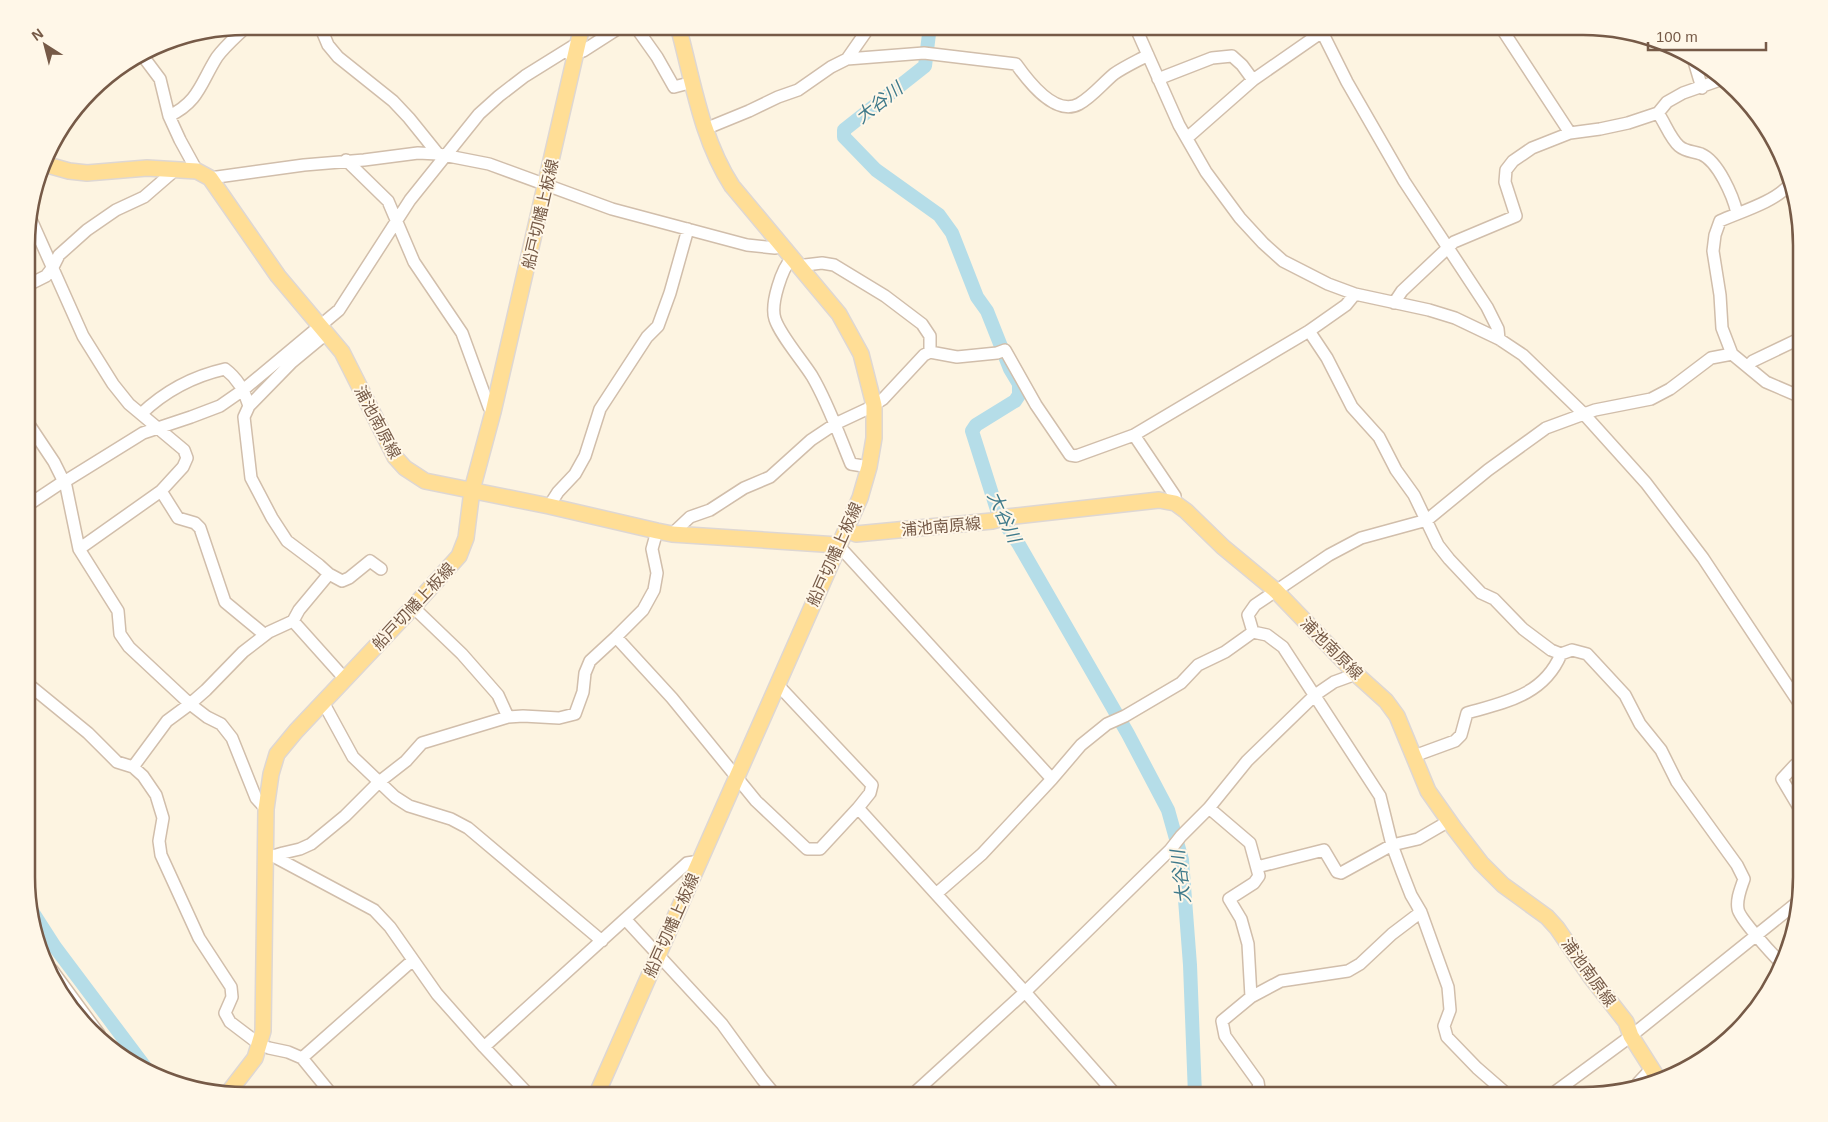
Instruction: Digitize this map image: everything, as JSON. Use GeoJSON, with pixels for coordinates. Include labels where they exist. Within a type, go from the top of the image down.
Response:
{"type":"FeatureCollection","features":[{"type":"Feature","properties":{"kind":"main road","name":"船戸切幡上板線"},"geometry":{"type":"LineString","coordinates":[[233,1087],[255,1058],[263,1031],[269,855],[266,809],[271,774],[277,754],[296,731],[459,556],[466,538],[472,490],[493,412],[580,35]]}},
{"type":"Feature","properties":{"kind":"main road","name":"船戸切幡上板線"},"geometry":{"type":"LineString","coordinates":[[600,1087],[860,498],[869,467],[874,438],[874,405],[861,354],[839,314],[732,186],[721,169],[704,129],[680,35]]}},
{"type":"Feature","properties":{"kind":"main road"},"geometry":{"type":"LineString","coordinates":[[51,166],[69,172],[87,173],[147,168],[204,174]]}},
{"type":"Feature","properties":{"kind":"main road","name":"浦池南原線"},"geometry":{"type":"LineString","coordinates":[[204,174],[278,276],[342,352],[395,457],[405,468],[425,482],[549,506],[672,534],[838,545]]}},
{"type":"Feature","properties":{"kind":"main road","name":"浦池南原線"},"geometry":{"type":"LineString","coordinates":[[846,530],[856,534],[992,521],[1007,517],[1159,500],[1175,503],[1186,511],[1223,547],[1275,590],[1356,674],[1386,701],[1397,716],[1428,791],[1449,821],[1481,863],[1504,885],[1547,917],[1557,928],[1590,976],[1626,1022],[1631,1036],[1654,1073]]}},
{"type":"Feature","properties":{"kind":"street"},"geometry":{"type":"LineString","coordinates":[[170,116],[182,111],[195,97],[218,55],[238,35]]}},
{"type":"Feature","properties":{"kind":"street"},"geometry":{"type":"LineString","coordinates":[[324,35],[328,45],[338,57],[393,101],[447,156]]}},
{"type":"Feature","properties":{"kind":"street"},"geometry":{"type":"LineString","coordinates":[[381,568],[370,561],[349,578],[342,581],[329,574],[287,541],[272,518],[251,478],[244,417],[249,406],[324,330],[398,224],[418,189],[447,156],[498,106],[577,48],[604,35]]}},
{"type":"Feature","properties":{"kind":"street"},"geometry":{"type":"LineString","coordinates":[[641,35],[657,57],[674,87],[693,82]]}},
{"type":"Feature","properties":{"kind":"street"},"geometry":{"type":"LineString","coordinates":[[848,59],[864,35]]}},
{"type":"Feature","properties":{"kind":"street"},"geometry":{"type":"LineString","coordinates":[[1139,35],[1158,79],[1206,172],[1240,218],[1262,243],[1283,261],[1305,274],[1355,294],[1429,310],[1454,318],[1499,339],[1523,356],[1583,414],[1628,462],[1670,514],[1703,558],[1793,694]]}},
{"type":"Feature","properties":{"kind":"street"},"geometry":{"type":"LineString","coordinates":[[1187,138],[1253,80],[1315,35]]}},
{"type":"Feature","properties":{"kind":"street"},"geometry":{"type":"LineString","coordinates":[[1328,35],[1347,82],[1404,181],[1487,307],[1498,329],[1499,339]]}},
{"type":"Feature","properties":{"kind":"street"},"geometry":{"type":"LineString","coordinates":[[1506,35],[1570,133]]}},
{"type":"Feature","properties":{"kind":"street"},"geometry":{"type":"LineString","coordinates":[[704,129],[749,112],[778,97],[798,90],[848,59],[926,53],[1016,64],[1037,90],[1061,106],[1068,106],[1079,104],[1116,73],[1148,55]]}},
{"type":"Feature","properties":{"kind":"street"},"geometry":{"type":"LineString","coordinates":[[1158,79],[1212,58],[1232,56],[1242,65],[1253,80]]}},
{"type":"Feature","properties":{"kind":"street"},"geometry":{"type":"LineString","coordinates":[[146,60],[160,79],[170,116],[180,140],[204,174],[346,160],[364,160],[418,153],[447,156],[489,164],[612,209],[747,245],[775,248],[780,244]]}},
{"type":"Feature","properties":{"kind":"street"},"geometry":{"type":"LineString","coordinates":[[1696,68],[1702,88]]}},
{"type":"Feature","properties":{"kind":"street"},"geometry":{"type":"LineString","coordinates":[[1394,303],[1402,291],[1454,242],[1516,216],[1505,182],[1506,170],[1514,161],[1532,148],[1570,133],[1628,123],[1658,113],[1667,102],[1683,93],[1715,82]]}},
{"type":"Feature","properties":{"kind":"street"},"geometry":{"type":"LineString","coordinates":[[1658,113],[1680,147],[1688,152],[1701,154],[1709,159],[1720,174],[1731,195],[1737,213]]}},
{"type":"Feature","properties":{"kind":"street"},"geometry":{"type":"LineString","coordinates":[[346,160],[388,201],[414,262],[462,333],[488,407],[493,412]]}},
{"type":"Feature","properties":{"kind":"street"},"geometry":{"type":"LineString","coordinates":[[35,282],[46,276],[59,255],[87,230],[116,210],[144,197],[174,171]]}},
{"type":"Feature","properties":{"kind":"street"},"geometry":{"type":"LineString","coordinates":[[1785,189],[1783,192],[1720,221],[1712,251],[1720,296],[1722,328],[1732,354],[1766,382],[1793,394]]}},
{"type":"Feature","properties":{"kind":"street"},"geometry":{"type":"LineString","coordinates":[[35,229],[83,336],[113,384],[128,404],[160,428],[184,450],[187,458],[183,467],[161,491],[79,549]]}},
{"type":"Feature","properties":{"kind":"street"},"geometry":{"type":"LineString","coordinates":[[549,506],[558,492],[575,474],[585,456],[600,409],[647,337],[658,326],[670,293],[688,229]]}},
{"type":"Feature","properties":{"kind":"street"},"geometry":{"type":"LineString","coordinates":[[869,467],[852,464],[813,378],[775,319],[773,304],[788,262],[834,265],[885,296],[922,324],[930,336],[930,352]]}},
{"type":"Feature","properties":{"kind":"street"},"geometry":{"type":"LineString","coordinates":[[672,534],[690,517],[710,510],[744,488],[770,476],[811,440],[835,424],[883,399],[924,355],[930,352],[957,357],[990,354],[1005,350],[1036,406],[1070,455],[1076,456],[1134,435],[1309,331],[1346,305],[1355,294]]}},
{"type":"Feature","properties":{"kind":"street"},"geometry":{"type":"LineString","coordinates":[[35,501],[126,442],[220,406],[244,391],[324,330]]}},
{"type":"Feature","properties":{"kind":"street"},"geometry":{"type":"LineString","coordinates":[[1309,331],[1327,358],[1352,407],[1379,437],[1396,470],[1414,495],[1438,544],[1469,583],[1481,593],[1494,599],[1523,629],[1550,650],[1560,654],[1572,650],[1587,654],[1625,695],[1640,724],[1661,750],[1677,782],[1737,865],[1744,878],[1737,902],[1738,912],[1756,936],[1777,958]]}},
{"type":"Feature","properties":{"kind":"street"},"geometry":{"type":"LineString","coordinates":[[1748,366],[1753,361],[1793,342]]}},
{"type":"Feature","properties":{"kind":"street"},"geometry":{"type":"LineString","coordinates":[[1253,632],[1248,615],[1255,605],[1275,590],[1328,555],[1361,538],[1427,520],[1488,470],[1546,428],[1595,410],[1651,399],[1670,389],[1711,358],[1732,354]]}},
{"type":"Feature","properties":{"kind":"street"},"geometry":{"type":"LineString","coordinates":[[141,414],[155,400],[214,371],[225,369],[244,391],[249,406]]}},
{"type":"Feature","properties":{"kind":"street"},"geometry":{"type":"LineString","coordinates":[[35,434],[65,483],[79,549],[118,611],[120,634],[129,647],[190,704],[221,724],[232,738],[256,798],[266,809]]}},
{"type":"Feature","properties":{"kind":"street"},"geometry":{"type":"LineString","coordinates":[[1134,435],[1175,496],[1175,503]]}},
{"type":"Feature","properties":{"kind":"street"},"geometry":{"type":"LineString","coordinates":[[161,491],[178,518],[195,522],[200,528],[226,602],[265,635]]}},
{"type":"Feature","properties":{"kind":"street"},"geometry":{"type":"LineString","coordinates":[[269,855],[300,849],[311,844],[345,816],[379,782],[406,761],[422,743],[508,717],[559,718],[575,714],[583,692],[585,673],[590,660],[643,610],[654,590],[657,573],[652,549],[657,531]]}},
{"type":"Feature","properties":{"kind":"street"},"geometry":{"type":"LineString","coordinates":[[838,545],[1052,779]]}},
{"type":"Feature","properties":{"kind":"street"},"geometry":{"type":"LineString","coordinates":[[133,767],[167,721],[190,704],[242,652],[265,635],[293,622],[299,610],[329,574]]}},
{"type":"Feature","properties":{"kind":"street"},"geometry":{"type":"LineString","coordinates":[[413,607],[462,654],[492,688],[498,695],[508,717]]}},
{"type":"Feature","properties":{"kind":"street"},"geometry":{"type":"LineString","coordinates":[[293,622],[345,678]]}},
{"type":"Feature","properties":{"kind":"street"},"geometry":{"type":"LineString","coordinates":[[936,894],[982,854],[1081,745],[1120,717],[1181,682],[1198,664],[1226,652],[1253,632],[1267,634],[1283,647],[1380,796],[1392,845],[1438,955],[1448,987],[1450,1010],[1444,1026],[1447,1037],[1499,1087]]}},
{"type":"Feature","properties":{"kind":"street"},"geometry":{"type":"LineString","coordinates":[[616,637],[672,698],[756,801],[807,849],[820,849],[858,808],[870,793],[872,785],[777,684]]}},
{"type":"Feature","properties":{"kind":"street"},"geometry":{"type":"LineString","coordinates":[[1414,756],[1455,741],[1461,735],[1467,713],[1530,692],[1543,682],[1557,662],[1560,654]]}},
{"type":"Feature","properties":{"kind":"street"},"geometry":{"type":"LineString","coordinates":[[921,1087],[1025,992],[1170,850],[1209,808],[1247,761],[1315,695],[1334,682],[1356,674]]}},
{"type":"Feature","properties":{"kind":"street"},"geometry":{"type":"LineString","coordinates":[[35,690],[118,762],[133,767],[143,776],[156,796],[163,818],[159,841],[161,855],[200,938],[232,987],[232,996],[225,1013],[230,1022],[259,1044],[302,1058],[326,1087]]}},
{"type":"Feature","properties":{"kind":"street"},"geometry":{"type":"LineString","coordinates":[[323,702],[353,757],[395,797],[409,806],[451,819],[468,828],[602,942]]}},
{"type":"Feature","properties":{"kind":"street"},"geometry":{"type":"LineString","coordinates":[[1793,767],[1782,779],[1793,798]]}},
{"type":"Feature","properties":{"kind":"street"},"geometry":{"type":"LineString","coordinates":[[858,808],[1025,992],[1108,1087]]}},
{"type":"Feature","properties":{"kind":"street"},"geometry":{"type":"LineString","coordinates":[[1209,808],[1250,843],[1259,876],[1254,883],[1229,900],[1241,919],[1248,944],[1251,996]]}},
{"type":"Feature","properties":{"kind":"street"},"geometry":{"type":"LineString","coordinates":[[1257,868],[1324,850],[1338,872],[1341,873],[1392,845],[1418,839],[1449,821]]}},
{"type":"Feature","properties":{"kind":"street"},"geometry":{"type":"LineString","coordinates":[[269,855],[374,910],[390,927],[437,994],[522,1087]]}},
{"type":"Feature","properties":{"kind":"street"},"geometry":{"type":"LineString","coordinates":[[484,1047],[687,863],[700,860]]}},
{"type":"Feature","properties":{"kind":"street"},"geometry":{"type":"LineString","coordinates":[[1562,1087],[1631,1036],[1790,908]]}},
{"type":"Feature","properties":{"kind":"street"},"geometry":{"type":"LineString","coordinates":[[1259,1087],[1258,1082],[1225,1036],[1222,1021],[1251,996],[1281,981],[1348,972],[1421,912]]}},
{"type":"Feature","properties":{"kind":"street"},"geometry":{"type":"LineString","coordinates":[[626,920],[722,1024],[769,1087]]}},
{"type":"Feature","properties":{"kind":"street"},"geometry":{"type":"LineString","coordinates":[[302,1058],[413,960]]}},
{"type":"Feature","properties":{"kind":"waterway","name":"大谷川"},"geometry":{"type":"LineString","coordinates":[[929,35],[925,66],[844,130],[844,137],[876,170],[939,215],[952,233],[977,297],[987,311],[1010,369],[1019,384],[1019,395],[1015,401],[976,425],[972,431],[998,513],[1018,543],[1128,734],[1168,810],[1182,860],[1190,965],[1195,1087]]}},
{"type":"Feature","properties":{"kind":"waterway"},"geometry":{"type":"LineString","coordinates":[[40,924],[55,947],[138,1058]]}}]}
